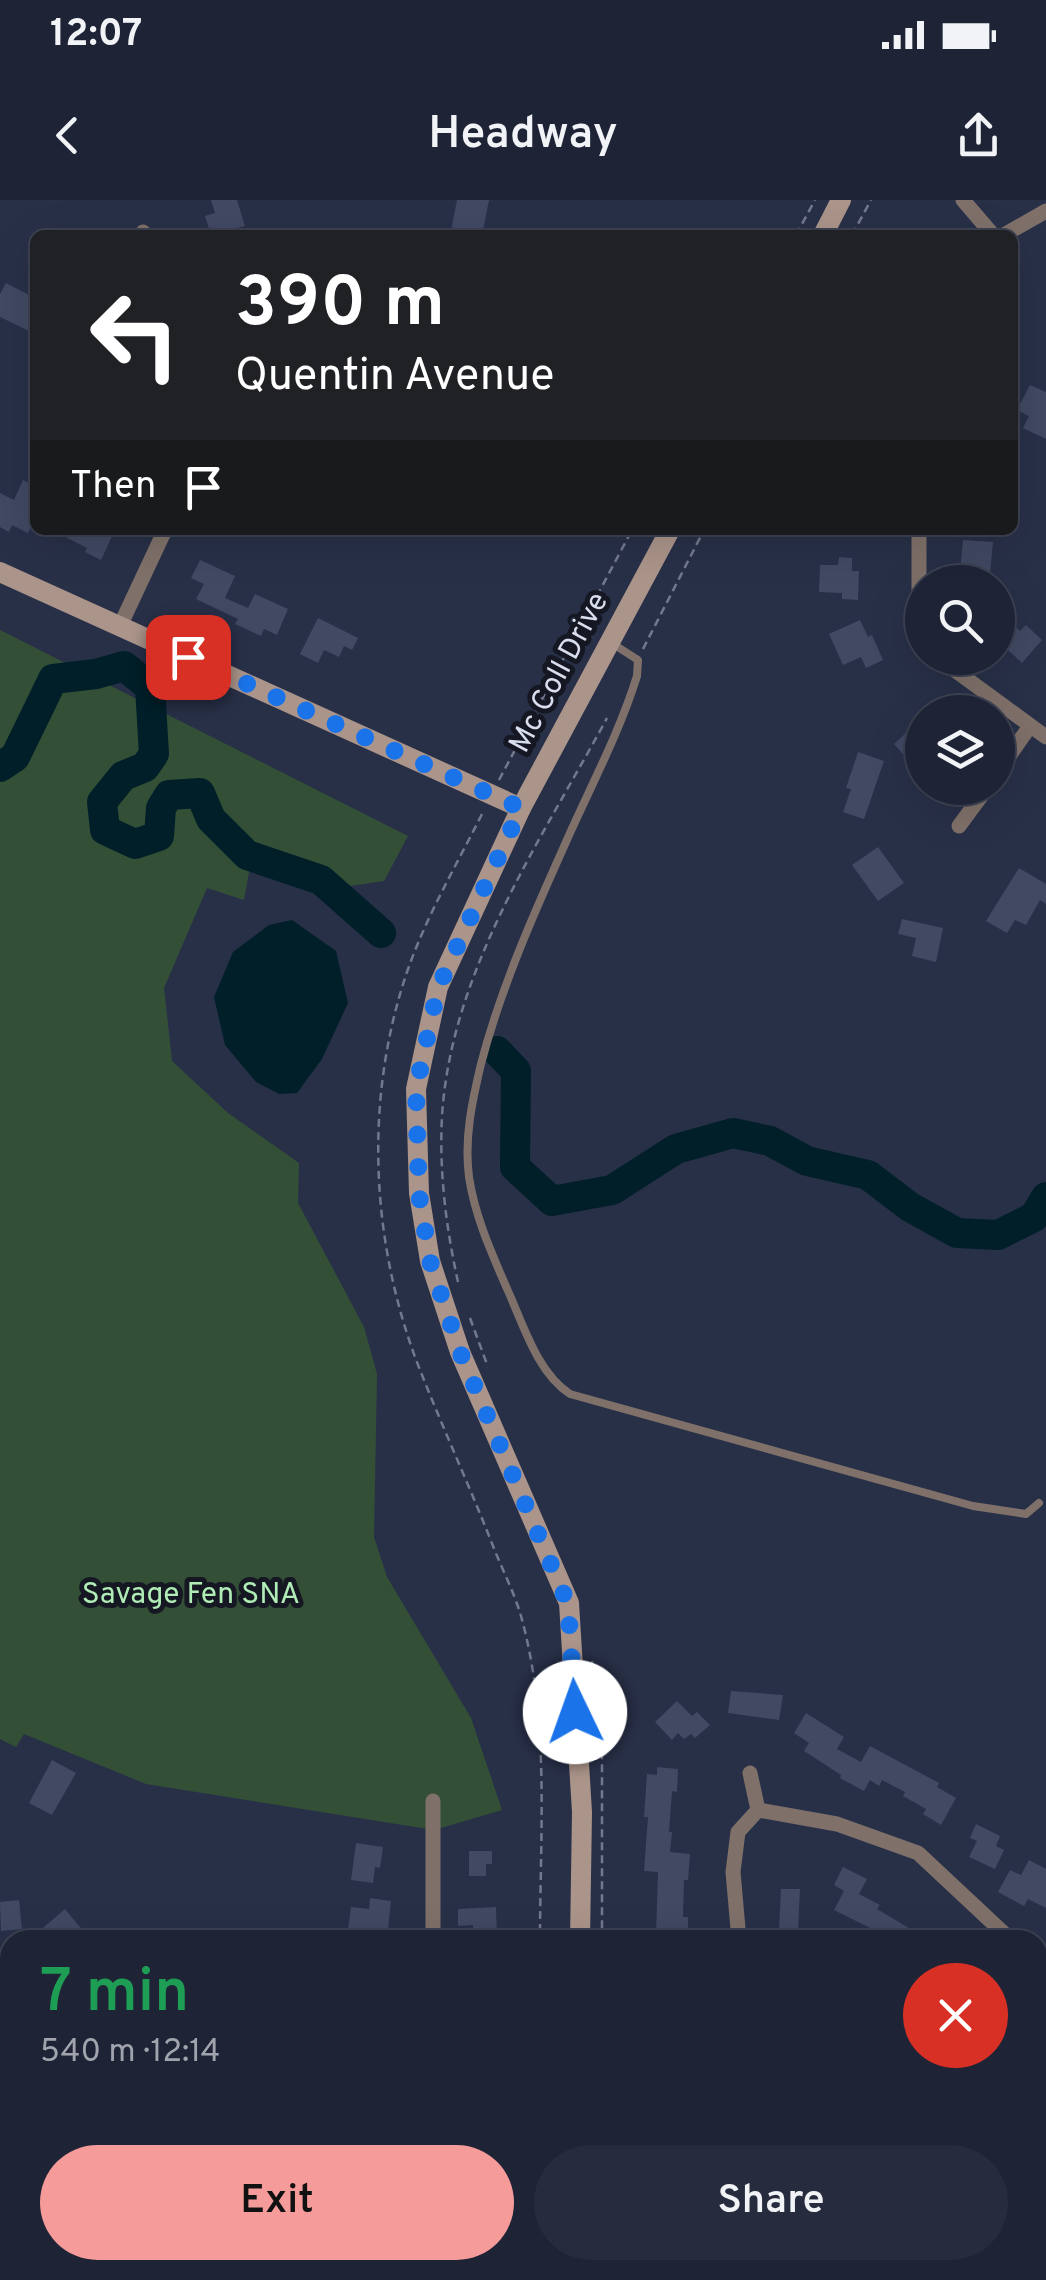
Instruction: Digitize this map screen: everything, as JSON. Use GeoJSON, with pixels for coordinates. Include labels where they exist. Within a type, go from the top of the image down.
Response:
{"type":"FeatureCollection","features":[{"type":"Feature","properties":{"kind":"main road"},"geometry":{"type":"LineString","coordinates":[[826,230],[841,200]]}},
{"type":"Feature","properties":{"kind":"main road","name":"Mc Coll Drive"},"geometry":{"type":"LineString","coordinates":[[580,1930],[582,1812],[568,1604],[460,1352],[430,1261],[419,1194],[416,1089],[438,988],[521,808],[667,535]]}},
{"type":"Feature","properties":{"kind":"main road"},"geometry":{"type":"LineString","coordinates":[[0,572],[521,808]]}},
{"type":"Feature","properties":{"kind":"street"},"geometry":{"type":"LineString","coordinates":[[963,200],[989,230]]}},
{"type":"Feature","properties":{"kind":"street"},"geometry":{"type":"LineString","coordinates":[[1013,230],[1046,211]]}},
{"type":"Feature","properties":{"kind":"street"},"geometry":{"type":"LineString","coordinates":[[120,626],[163,535]]}},
{"type":"Feature","properties":{"kind":"street"},"geometry":{"type":"LineString","coordinates":[[919,535],[919,565]]}},
{"type":"Feature","properties":{"kind":"street"},"geometry":{"type":"LineString","coordinates":[[961,675],[1046,736]]}},
{"type":"Feature","properties":{"kind":"street"},"geometry":{"type":"LineString","coordinates":[[1015,748],[1030,726]]}},
{"type":"Feature","properties":{"kind":"street"},"geometry":{"type":"LineString","coordinates":[[960,826],[974,805]]}},
{"type":"Feature","properties":{"kind":"street"},"geometry":{"type":"LineString","coordinates":[[750,1772],[758,1810]]}},
{"type":"Feature","properties":{"kind":"street"},"geometry":{"type":"LineString","coordinates":[[433,1930],[434,1801]]}},
{"type":"Feature","properties":{"kind":"street"},"geometry":{"type":"LineString","coordinates":[[738,1930],[733,1872],[738,1832],[758,1810]]}},
{"type":"Feature","properties":{"kind":"street"},"geometry":{"type":"LineString","coordinates":[[758,1810],[837,1824],[918,1853],[1000,1930]]}},
{"type":"Feature","properties":{"kind":"lane"},"geometry":{"type":"LineString","coordinates":[[610,642],[638,660],[637,676],[501,999],[469,1110],[469,1175],[477,1214],[534,1351],[556,1385],[570,1394],[973,1506],[1026,1514],[1039,1503]]}},
{"type":"Feature","properties":{"kind":"path"},"geometry":{"type":"LineString","coordinates":[[799,230],[815,200]]}},
{"type":"Feature","properties":{"kind":"path"},"geometry":{"type":"LineString","coordinates":[[855,230],[871,200]]}},
{"type":"Feature","properties":{"kind":"path"},"geometry":{"type":"LineString","coordinates":[[638,660],[701,535]]}},
{"type":"Feature","properties":{"kind":"path"},"geometry":{"type":"LineString","coordinates":[[460,1294],[442,1180],[442,1114],[454,1039],[477,970],[509,897],[610,712]]}},
{"type":"Feature","properties":{"kind":"path"},"geometry":{"type":"LineString","coordinates":[[467,1311],[493,1380]]}},
{"type":"Feature","properties":{"kind":"path"},"geometry":{"type":"LineString","coordinates":[[592,1661],[602,1739],[602,1930]]}},
{"type":"Feature","properties":{"kind":"green space","name":"Savage Fen SNA"},"geometry":{"type":"Polygon","coordinates":[[[0,630],[408,836],[384,881],[316,891],[302,870],[250,867],[244,900],[207,888],[164,988],[172,1061],[228,1113],[299,1163],[298,1203],[364,1327],[377,1374],[374,1537],[387,1577],[471,1718],[502,1810],[434,1830],[146,1784],[24,1734],[16,1747],[0,1739],[0,630]]]}},
{"type":"Feature","properties":{"kind":"water"},"geometry":{"type":"Polygon","coordinates":[[[292,920],[336,951],[348,1003],[322,1059],[297,1093],[279,1094],[256,1082],[225,1045],[214,997],[233,952],[269,925],[292,920]]]}},
{"type":"Feature","properties":{"kind":"building"},"geometry":{"type":"Polygon","coordinates":[[[211,200],[237,200],[245,226],[209,230],[205,216],[215,213],[211,200]]]}},
{"type":"Feature","properties":{"kind":"building"},"geometry":{"type":"Polygon","coordinates":[[[457,200],[489,200],[483,230],[451,230],[457,200]]]}},
{"type":"Feature","properties":{"kind":"building"},"geometry":{"type":"Polygon","coordinates":[[[6,283],[30,295],[30,332],[0,317],[0,294],[6,283]]]}},
{"type":"Feature","properties":{"kind":"building"},"geometry":{"type":"Polygon","coordinates":[[[1030,385],[1046,392],[1046,439],[1023,428],[1029,416],[1018,408],[1030,385]]]}},
{"type":"Feature","properties":{"kind":"building"},"geometry":{"type":"Polygon","coordinates":[[[23,480],[30,484],[28,533],[12,525],[9,532],[0,527],[0,493],[14,500],[23,480]]]}},
{"type":"Feature","properties":{"kind":"building"},"geometry":{"type":"Polygon","coordinates":[[[62,535],[112,536],[101,560],[85,552],[87,548],[62,535]]]}},
{"type":"Feature","properties":{"kind":"building"},"geometry":{"type":"Polygon","coordinates":[[[963,540],[993,542],[991,565],[961,565],[963,540]]]}},
{"type":"Feature","properties":{"kind":"building"},"geometry":{"type":"Polygon","coordinates":[[[839,557],[852,558],[852,571],[859,571],[858,600],[842,599],[842,593],[819,592],[820,565],[838,565],[839,557]]]}},
{"type":"Feature","properties":{"kind":"building"},"geometry":{"type":"Polygon","coordinates":[[[200,560],[235,576],[225,598],[248,608],[255,594],[288,609],[277,635],[264,629],[261,636],[235,624],[238,619],[196,599],[204,584],[191,578],[200,560]]]}},
{"type":"Feature","properties":{"kind":"building"},"geometry":{"type":"Polygon","coordinates":[[[318,618],[358,638],[352,650],[344,646],[339,657],[324,650],[318,663],[300,654],[318,618]]]}},
{"type":"Feature","properties":{"kind":"building"},"geometry":{"type":"Polygon","coordinates":[[[860,620],[883,660],[866,668],[861,657],[843,665],[829,634],[860,620]]]}},
{"type":"Feature","properties":{"kind":"building"},"geometry":{"type":"Polygon","coordinates":[[[1026,625],[1042,640],[1022,663],[1015,656],[1015,627],[1020,631],[1026,625]]]}},
{"type":"Feature","properties":{"kind":"building"},"geometry":{"type":"Polygon","coordinates":[[[905,734],[905,756],[894,744],[905,734]]]}},
{"type":"Feature","properties":{"kind":"building"},"geometry":{"type":"Polygon","coordinates":[[[858,752],[884,761],[864,819],[843,812],[858,752]]]}},
{"type":"Feature","properties":{"kind":"building"},"geometry":{"type":"Polygon","coordinates":[[[878,847],[904,883],[878,901],[852,865],[878,847]]]}},
{"type":"Feature","properties":{"kind":"building"},"geometry":{"type":"Polygon","coordinates":[[[1019,868],[1046,884],[1046,904],[1040,900],[1026,925],[1015,920],[1007,933],[986,921],[1019,868]]]}},
{"type":"Feature","properties":{"kind":"building"},"geometry":{"type":"Polygon","coordinates":[[[902,919],[943,928],[936,962],[912,956],[916,938],[898,934],[902,919]]]}},
{"type":"Feature","properties":{"kind":"building"},"geometry":{"type":"Polygon","coordinates":[[[731,1691],[783,1695],[779,1720],[728,1713],[731,1691]]]}},
{"type":"Feature","properties":{"kind":"building"},"geometry":{"type":"Polygon","coordinates":[[[677,1701],[692,1716],[697,1712],[710,1725],[695,1738],[691,1734],[684,1739],[678,1733],[672,1740],[655,1722],[677,1701]]]}},
{"type":"Feature","properties":{"kind":"building"},"geometry":{"type":"Polygon","coordinates":[[[806,1713],[844,1737],[837,1749],[861,1762],[870,1746],[939,1783],[937,1787],[956,1798],[941,1825],[923,1814],[926,1809],[903,1796],[905,1792],[882,1780],[879,1786],[870,1780],[864,1791],[804,1751],[809,1743],[794,1733],[806,1713]]]}},
{"type":"Feature","properties":{"kind":"building"},"geometry":{"type":"Polygon","coordinates":[[[52,1760],[76,1773],[52,1815],[29,1803],[52,1760]]]}},
{"type":"Feature","properties":{"kind":"building"},"geometry":{"type":"Polygon","coordinates":[[[657,1767],[678,1769],[677,1792],[672,1791],[670,1852],[690,1854],[688,1880],[684,1880],[683,1917],[688,1917],[688,1930],[656,1930],[658,1872],[644,1871],[647,1774],[657,1775],[657,1767]]]}},
{"type":"Feature","properties":{"kind":"building"},"geometry":{"type":"Polygon","coordinates":[[[976,1824],[1000,1836],[996,1846],[1004,1850],[995,1869],[969,1857],[977,1841],[970,1838],[976,1824]]]}},
{"type":"Feature","properties":{"kind":"building"},"geometry":{"type":"Polygon","coordinates":[[[356,1843],[383,1847],[373,1883],[351,1880],[356,1843]]]}},
{"type":"Feature","properties":{"kind":"building"},"geometry":{"type":"Polygon","coordinates":[[[469,1851],[492,1851],[492,1864],[486,1864],[486,1876],[469,1876],[469,1851]]]}},
{"type":"Feature","properties":{"kind":"building"},"geometry":{"type":"Polygon","coordinates":[[[1029,1860],[1046,1869],[1046,1908],[1028,1899],[1024,1906],[998,1892],[1010,1870],[1021,1875],[1029,1860]]]}},
{"type":"Feature","properties":{"kind":"building"},"geometry":{"type":"Polygon","coordinates":[[[843,1867],[867,1879],[859,1894],[912,1930],[874,1930],[834,1910],[844,1891],[834,1885],[843,1867]]]}},
{"type":"Feature","properties":{"kind":"building"},"geometry":{"type":"Polygon","coordinates":[[[781,1889],[800,1889],[798,1930],[779,1930],[781,1889]]]}},
{"type":"Feature","properties":{"kind":"building"},"geometry":{"type":"Polygon","coordinates":[[[370,1898],[391,1901],[388,1929],[348,1930],[351,1907],[369,1909],[370,1898]]]}},
{"type":"Feature","properties":{"kind":"building"},"geometry":{"type":"Polygon","coordinates":[[[19,1900],[22,1929],[1,1930],[0,1902],[19,1900]]]}},
{"type":"Feature","properties":{"kind":"building"},"geometry":{"type":"Polygon","coordinates":[[[496,1907],[497,1930],[458,1926],[458,1909],[496,1907]]]}},
{"type":"Feature","properties":{"kind":"building"},"geometry":{"type":"Polygon","coordinates":[[[65,1909],[82,1930],[41,1930],[65,1909]]]}},
{"type":"Feature","properties":{"kind":"waterway"},"geometry":{"type":"LineString","coordinates":[[0,767],[15,757],[53,679],[124,666],[150,687],[154,754],[145,767],[123,776],[102,802],[105,830],[135,844],[159,836],[161,808],[169,795],[200,793],[211,819],[247,855],[321,880],[381,933]]}},
{"type":"Feature","properties":{"kind":"waterway"},"geometry":{"type":"LineString","coordinates":[[497,1051],[516,1071],[515,1167],[552,1201],[612,1190],[676,1149],[733,1133],[770,1141],[807,1161],[868,1175],[910,1207],[957,1233],[998,1235],[1034,1217],[1046,1197]]}},
{"type":"Feature","properties":{"kind":"route"},"geometry":{"type":"LineString","coordinates":[[188,657],[521,808],[438,988],[416,1089],[419,1194],[430,1261],[460,1352],[568,1604],[575,1712]]}}]}
